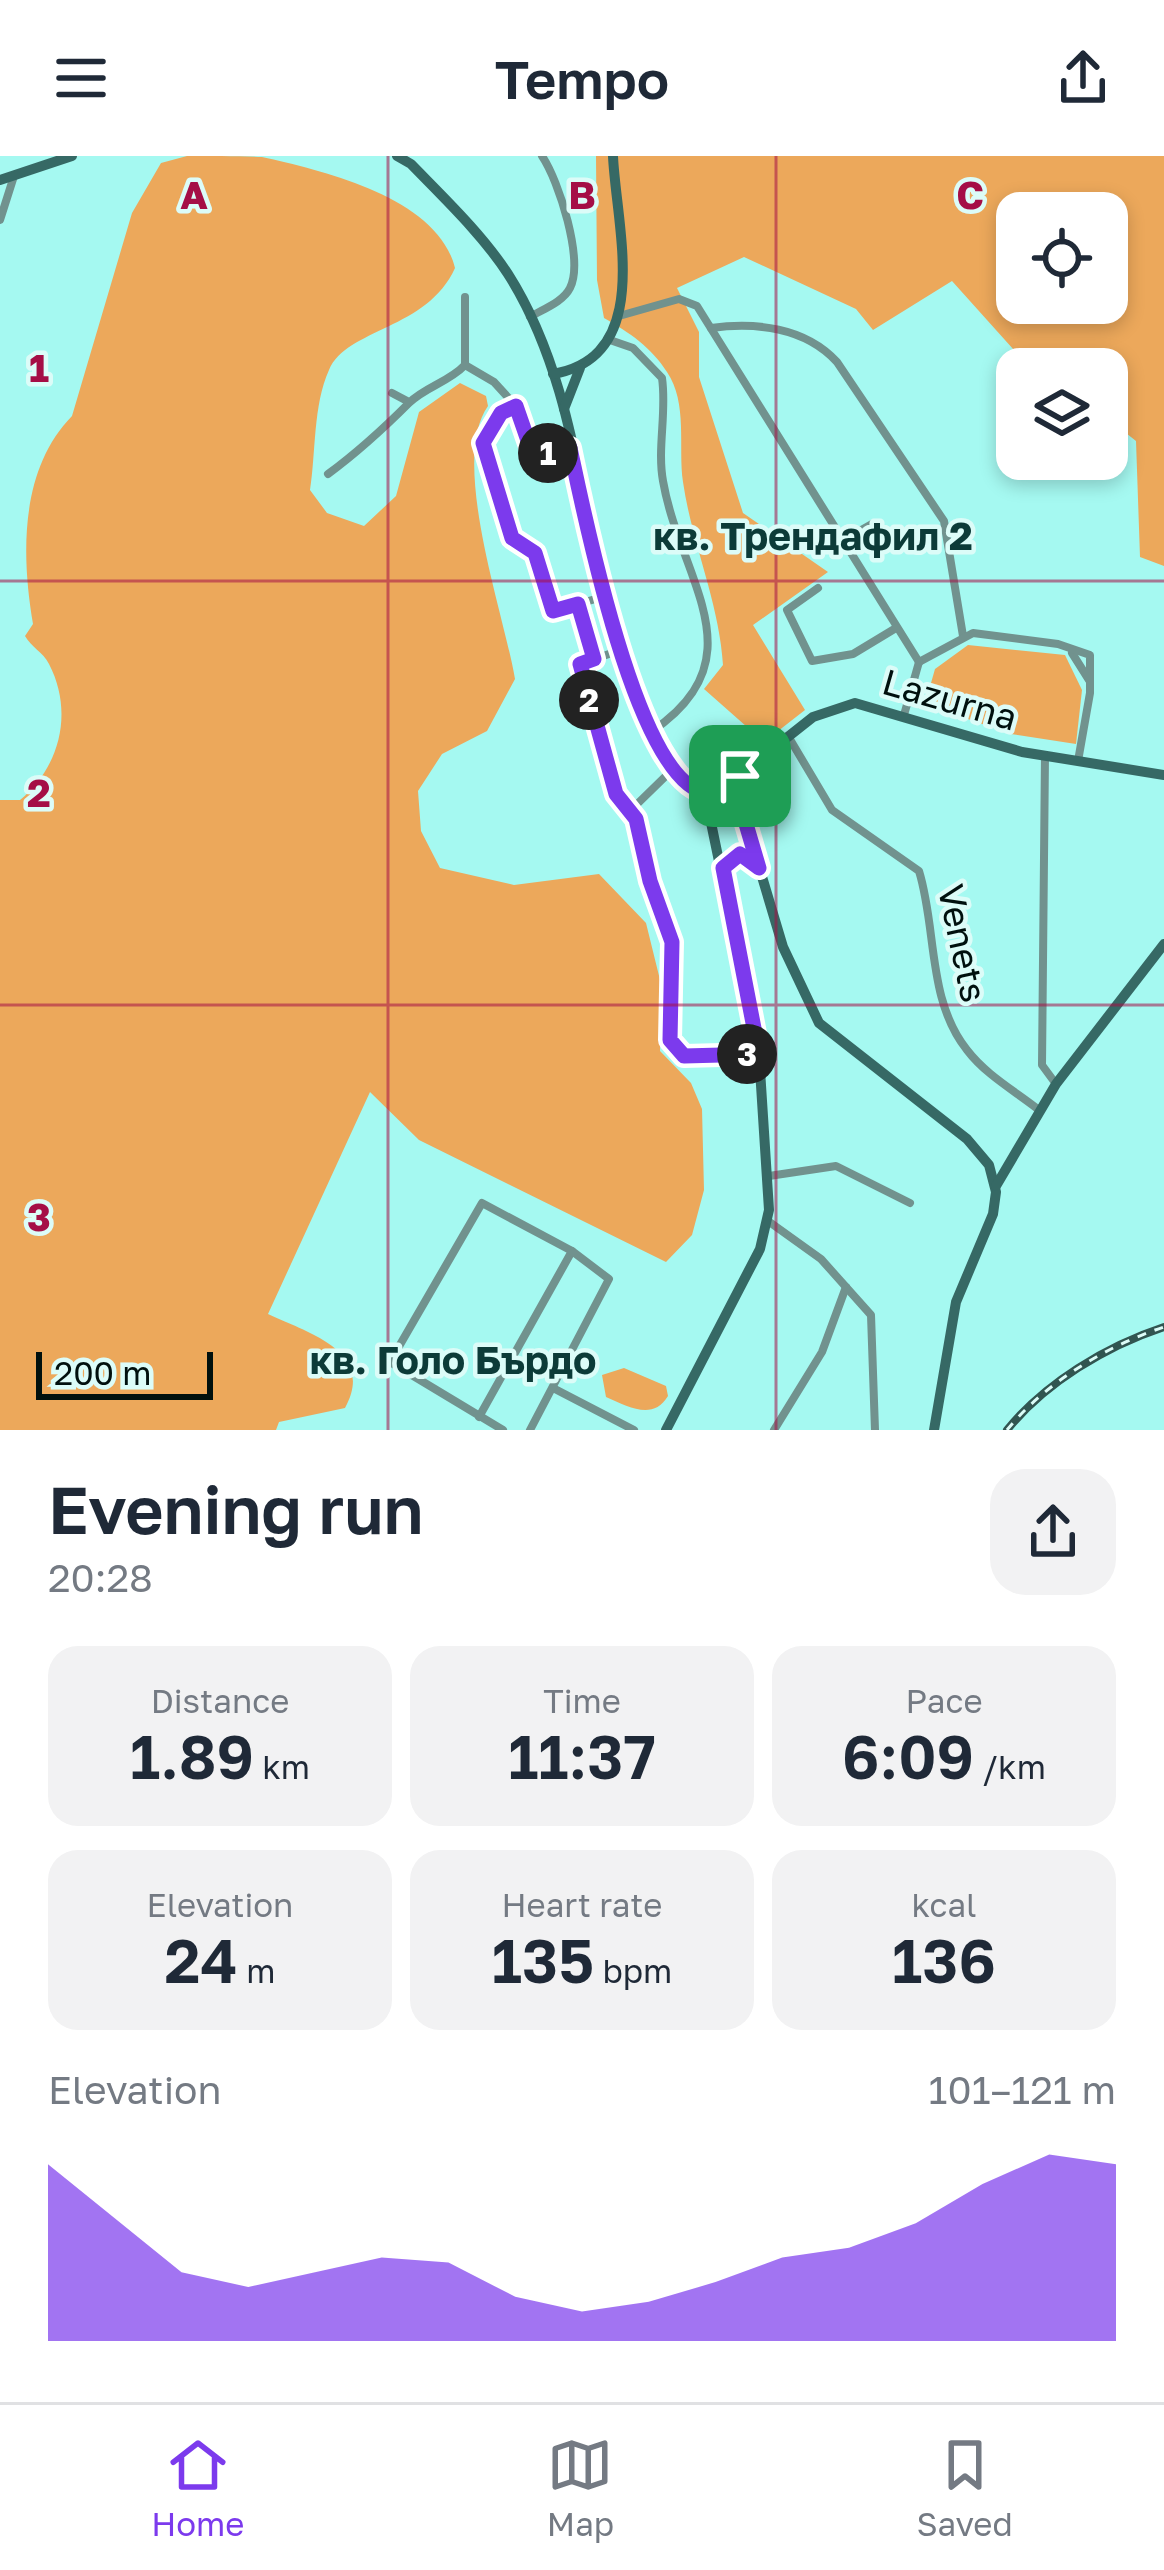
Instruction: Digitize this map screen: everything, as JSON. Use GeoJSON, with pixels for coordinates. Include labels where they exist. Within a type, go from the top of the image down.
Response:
{"type":"FeatureCollection","features":[{"type":"Feature","properties":{"kind":"street"},"geometry":{"type":"LineString","coordinates":[[0,180],[72,156]]}},
{"type":"Feature","properties":{"kind":"street"},"geometry":{"type":"LineString","coordinates":[[397,156],[416,169],[493,254],[530,317],[553,374],[606,596],[651,733],[708,812],[723,868],[759,1054],[768,1222],[753,1265],[666,1430]]}},
{"type":"Feature","properties":{"kind":"street"},"geometry":{"type":"LineString","coordinates":[[530,317],[563,296],[573,276],[563,198],[542,156]]}},
{"type":"Feature","properties":{"kind":"street"},"geometry":{"type":"LineString","coordinates":[[563,412],[580,368],[608,339],[619,316],[623,273],[613,156]]}},
{"type":"Feature","properties":{"kind":"street"},"geometry":{"type":"LineString","coordinates":[[0,220],[14,176]]}},
{"type":"Feature","properties":{"kind":"street"},"geometry":{"type":"LineString","coordinates":[[328,474],[383,432],[410,402],[450,381],[465,365],[465,298]]}},
{"type":"Feature","properties":{"kind":"street"},"geometry":{"type":"LineString","coordinates":[[619,316],[685,298],[711,328],[919,662]]}},
{"type":"Feature","properties":{"kind":"street"},"geometry":{"type":"LineString","coordinates":[[711,328],[759,322],[825,351],[837,362],[944,521],[963,636]]}},
{"type":"Feature","properties":{"kind":"street"},"geometry":{"type":"LineString","coordinates":[[608,339],[633,348],[662,379],[663,481],[712,651],[700,682],[651,733]]}},
{"type":"Feature","properties":{"kind":"street"},"geometry":{"type":"LineString","coordinates":[[465,365],[494,382],[516,406],[533,455],[570,448]]}},
{"type":"Feature","properties":{"kind":"street"},"geometry":{"type":"LineString","coordinates":[[553,374],[580,368]]}},
{"type":"Feature","properties":{"kind":"street"},"geometry":{"type":"LineString","coordinates":[[392,393],[410,402]]}},
{"type":"Feature","properties":{"kind":"street"},"geometry":{"type":"LineString","coordinates":[[516,406],[501,413],[483,443],[512,538],[535,553],[553,611],[606,596]]}},
{"type":"Feature","properties":{"kind":"street"},"geometry":{"type":"LineString","coordinates":[[842,542],[872,524]]}},
{"type":"Feature","properties":{"kind":"street"},"geometry":{"type":"LineString","coordinates":[[818,588],[787,610],[812,661],[853,654],[896,628]]}},
{"type":"Feature","properties":{"kind":"street"},"geometry":{"type":"LineString","coordinates":[[578,604],[594,659]]}},
{"type":"Feature","properties":{"kind":"street"},"geometry":{"type":"LineString","coordinates":[[904,715],[919,662],[963,636],[1047,642],[1090,655],[1078,761]]}},
{"type":"Feature","properties":{"kind":"street"},"geometry":{"type":"LineString","coordinates":[[622,650],[580,664],[616,794],[631,810],[672,942],[673,1047],[684,1056],[759,1054]]}},
{"type":"Feature","properties":{"kind":"street"},"geometry":{"type":"LineString","coordinates":[[1072,653],[1090,681]]}},
{"type":"Feature","properties":{"kind":"street","name":"Lazurna"},"geometry":{"type":"LineString","coordinates":[[717,792],[836,705],[865,704],[1045,755],[1164,775]]}},
{"type":"Feature","properties":{"kind":"street","name":"Venets"},"geometry":{"type":"LineString","coordinates":[[788,736],[832,810],[919,871],[933,962],[954,1030],[970,1054],[1039,1110]]}},
{"type":"Feature","properties":{"kind":"street"},"geometry":{"type":"LineString","coordinates":[[1045,755],[1042,1065],[1056,1084]]}},
{"type":"Feature","properties":{"kind":"street"},"geometry":{"type":"LineString","coordinates":[[631,810],[673,769]]}},
{"type":"Feature","properties":{"kind":"street"},"geometry":{"type":"LineString","coordinates":[[740,776],[739,800],[748,836],[783,947],[819,1023],[967,1139],[983,1157],[996,1186]]}},
{"type":"Feature","properties":{"kind":"street"},"geometry":{"type":"LineString","coordinates":[[687,784],[739,800]]}},
{"type":"Feature","properties":{"kind":"street"},"geometry":{"type":"LineString","coordinates":[[708,812],[717,792]]}},
{"type":"Feature","properties":{"kind":"street"},"geometry":{"type":"LineString","coordinates":[[718,845],[739,800]]}},
{"type":"Feature","properties":{"kind":"street"},"geometry":{"type":"LineString","coordinates":[[708,812],[748,836]]}},
{"type":"Feature","properties":{"kind":"street"},"geometry":{"type":"LineString","coordinates":[[723,868],[740,854],[759,868]]}},
{"type":"Feature","properties":{"kind":"street"},"geometry":{"type":"LineString","coordinates":[[934,1430],[956,1302],[1026,1136],[1056,1084],[1164,944]]}},
{"type":"Feature","properties":{"kind":"street"},"geometry":{"type":"LineString","coordinates":[[993,1214],[996,1186],[1026,1136]]}},
{"type":"Feature","properties":{"kind":"street"},"geometry":{"type":"LineString","coordinates":[[769,1177],[836,1166],[910,1203]]}},
{"type":"Feature","properties":{"kind":"street"},"geometry":{"type":"LineString","coordinates":[[503,1430],[392,1364],[392,1354],[435,1289],[479,1205],[490,1205],[572,1251],[604,1273],[609,1285],[530,1430]]}},
{"type":"Feature","properties":{"kind":"street"},"geometry":{"type":"LineString","coordinates":[[768,1222],[820,1259],[871,1315],[875,1426]]}},
{"type":"Feature","properties":{"kind":"street"},"geometry":{"type":"LineString","coordinates":[[479,1418],[572,1251]]}},
{"type":"Feature","properties":{"kind":"street"},"geometry":{"type":"LineString","coordinates":[[774,1430],[822,1352],[846,1286]]}},
{"type":"Feature","properties":{"kind":"street"},"geometry":{"type":"LineString","coordinates":[[553,1388],[618,1426],[634,1430]]}},
{"type":"Feature","properties":{"kind":"shaded area"},"geometry":{"type":"Polygon","coordinates":[[[187,156],[262,157],[346,180],[403,206],[427,223],[444,244],[455,268],[442,288],[408,316],[352,345],[329,370],[318,414],[310,490],[327,513],[364,526],[396,496],[419,412],[460,383],[486,396],[488,406],[478,431],[474,463],[477,499],[515,679],[487,731],[442,754],[418,791],[421,831],[440,868],[514,885],[599,874],[646,923],[662,988],[660,1051],[691,1083],[702,1109],[704,1190],[692,1235],[666,1262],[419,1140],[370,1092],[268,1314],[319,1337],[345,1359],[352,1372],[352,1389],[345,1408],[279,1422],[276,1430],[0,1430],[0,800],[20,800],[34,787],[53,755],[61,719],[57,682],[44,656],[25,636],[33,624],[28,514],[42,461],[72,416],[132,213],[161,163],[187,156]]]}},
{"type":"Feature","properties":{"kind":"shaded area"},"geometry":{"type":"Polygon","coordinates":[[[596,156],[1164,156],[1164,566],[1140,557],[1136,441],[1128,435],[1128,348],[1012,348],[952,281],[873,330],[856,309],[744,257],[677,288],[699,332],[699,377],[743,513],[828,572],[753,625],[805,710],[764,742],[704,689],[723,665],[683,482],[674,384],[654,355],[604,318],[597,280],[596,156]]]}},
{"type":"Feature","properties":{"kind":"shaded area"},"geometry":{"type":"Polygon","coordinates":[[[968,645],[1065,655],[1082,690],[1076,744],[1011,734],[925,704],[935,669],[968,645]]]}},
{"type":"Feature","properties":{"kind":"shaded area"},"geometry":{"type":"Polygon","coordinates":[[[624,1368],[666,1386],[668,1396],[662,1404],[648,1410],[632,1408],[606,1397],[602,1375],[624,1368]]]}},
{"type":"Feature","properties":{"kind":"railway"},"geometry":{"type":"LineString","coordinates":[[1007,1430],[1039,1397],[1078,1368],[1164,1327]]}},
{"type":"Feature","properties":{"kind":"district","name":"кв. Трендафил 2"},"geometry":{"type":"Point","coordinates":[813,535]}},
{"type":"Feature","properties":{"kind":"district","name":"кв. Голо Бърдо"},"geometry":{"type":"Point","coordinates":[453,1359]}},
{"type":"Feature","properties":{"kind":"route"},"geometry":{"type":"LineString","coordinates":[[516,406],[520,412],[533,455],[570,448],[632,684],[663,756],[687,784],[704,792],[721,790],[740,776],[736,790],[759,868],[740,854],[723,868],[759,1054],[684,1056],[670,1040],[672,942],[650,881],[636,819],[616,794],[596,729],[580,664],[594,659],[578,604],[553,611],[535,553],[512,538],[483,443],[507,409],[516,406]]}}]}
